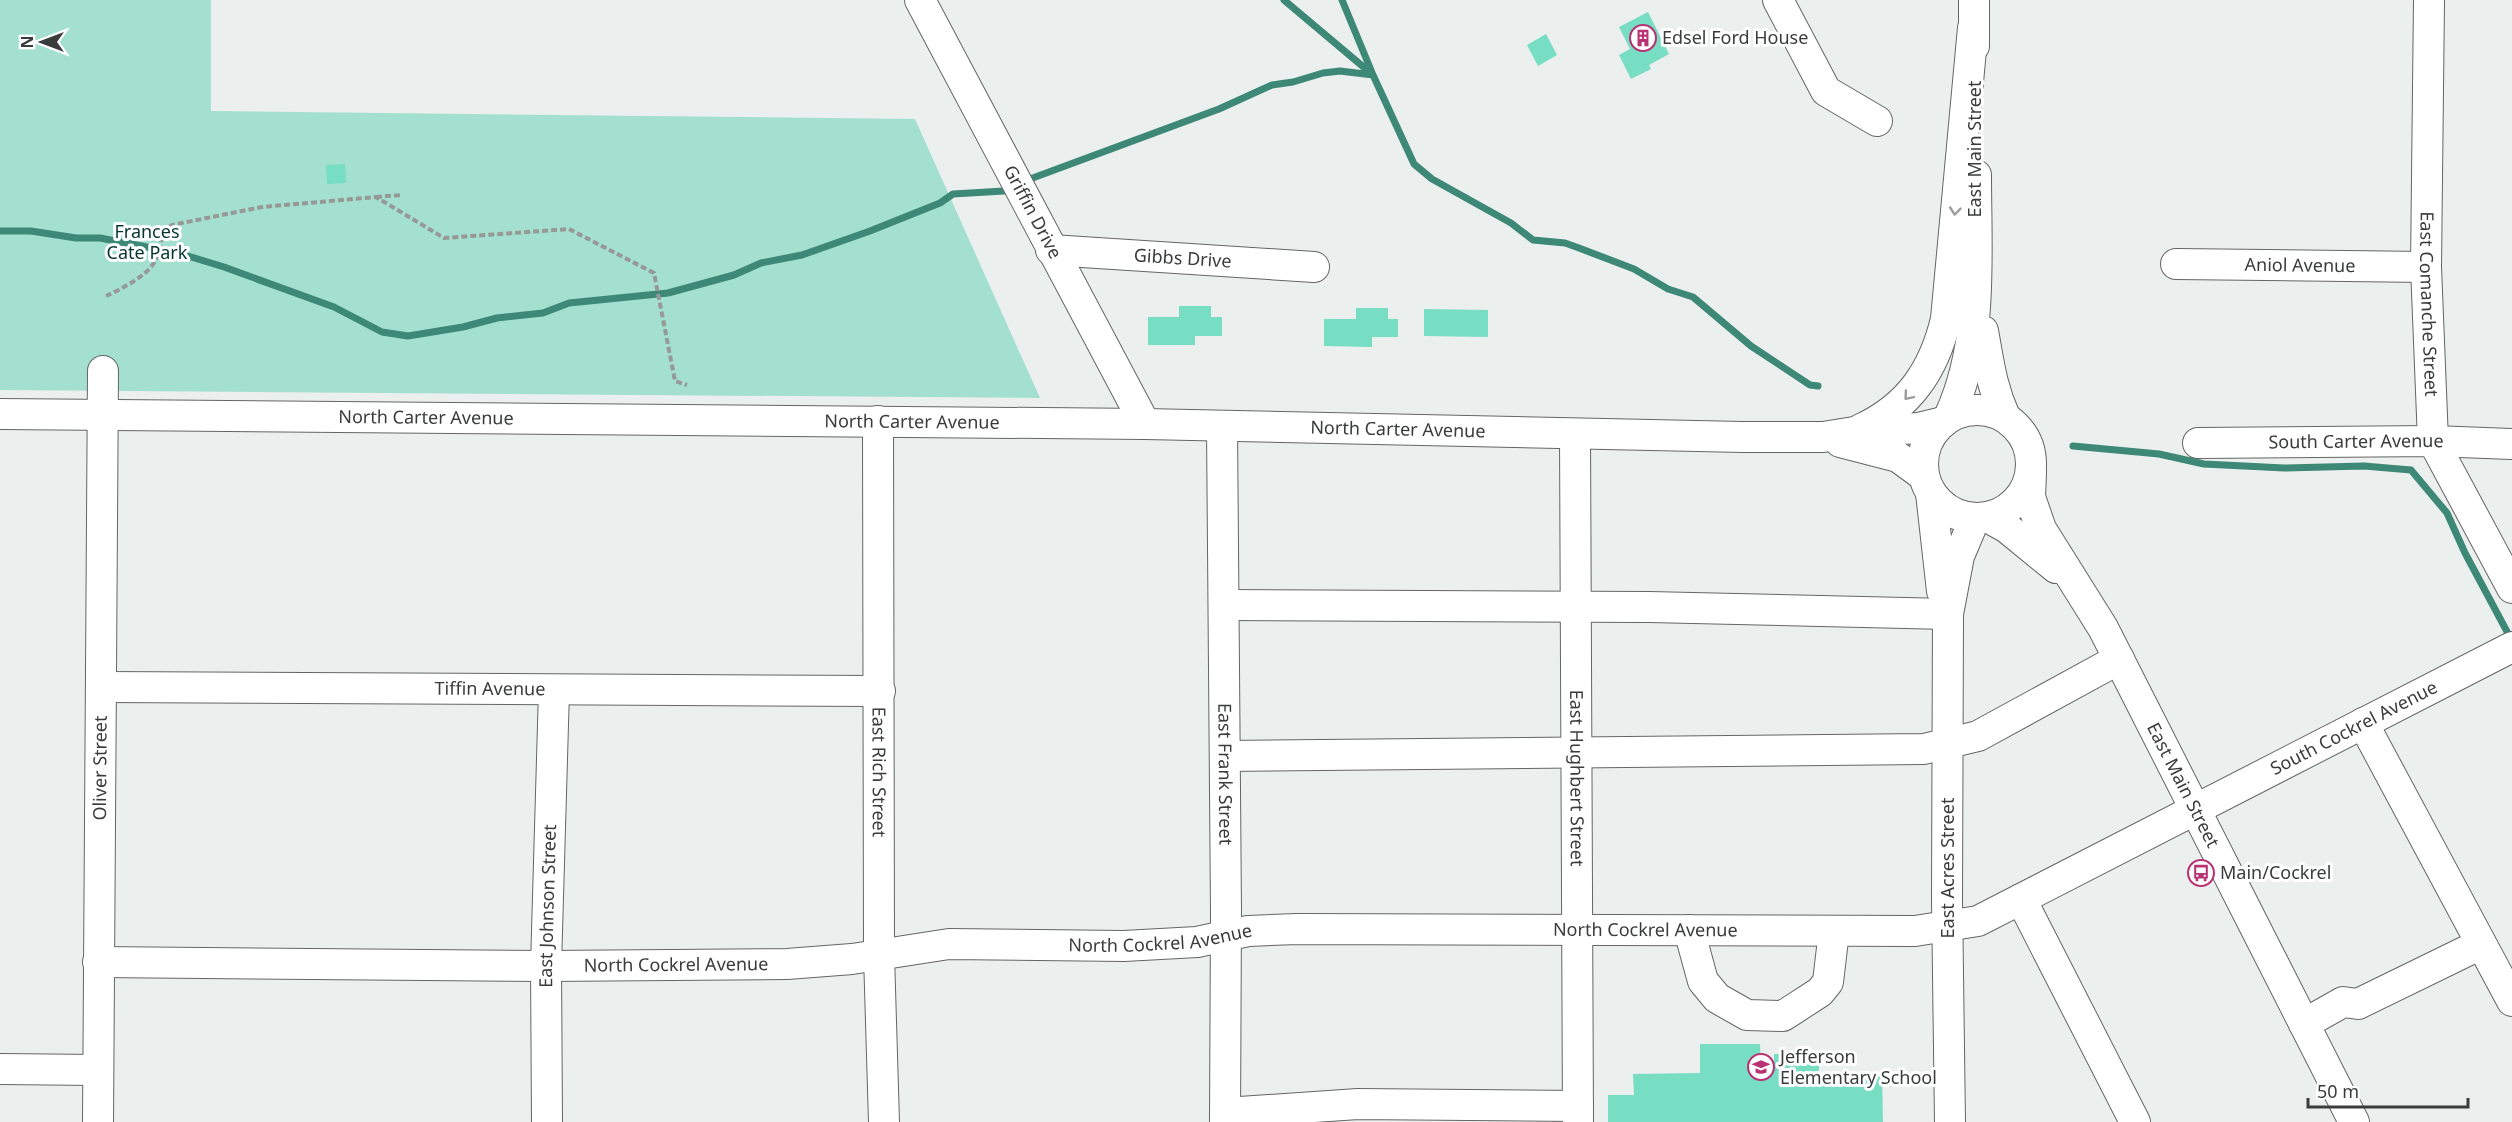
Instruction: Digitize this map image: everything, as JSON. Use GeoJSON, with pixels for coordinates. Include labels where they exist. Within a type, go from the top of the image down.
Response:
{"type":"FeatureCollection","features":[{"type":"Feature","properties":{"kind":"street","name":"Griffin Drive"},"geometry":{"type":"LineString","coordinates":[[920,0],[1145,424]]}},
{"type":"Feature","properties":{"kind":"street"},"geometry":{"type":"LineString","coordinates":[[1778,0],[1826,91],[1877,121]]}},
{"type":"Feature","properties":{"kind":"street","name":"East Comanche Street"},"geometry":{"type":"LineString","coordinates":[[2429,0],[2426,267],[2433,441],[2512,588]]}},
{"type":"Feature","properties":{"kind":"street"},"geometry":{"type":"LineString","coordinates":[[1854,432],[1879,421],[1904,401],[1934,359],[1941,339],[1946,319],[1973,14]]}},
{"type":"Feature","properties":{"kind":"street","name":"East Main Street"},"geometry":{"type":"LineString","coordinates":[[1946,419],[1959,396],[1967,370],[1976,298],[1973,14]]}},
{"type":"Feature","properties":{"kind":"street","name":"Gibbs Drive"},"geometry":{"type":"LineString","coordinates":[[1052,250],[1314,267]]}},
{"type":"Feature","properties":{"kind":"street","name":"Aniol Avenue"},"geometry":{"type":"LineString","coordinates":[[2176,264],[2426,267]]}},
{"type":"Feature","properties":{"kind":"street","name":"East Main Street"},"geometry":{"type":"LineString","coordinates":[[1976,298],[1988,369],[1994,393],[2005,417]]}},
{"type":"Feature","properties":{"kind":"street","name":"Oliver Street"},"geometry":{"type":"LineString","coordinates":[[98,1122],[103,371]]}},
{"type":"Feature","properties":{"kind":"street"},"geometry":{"type":"LineString","coordinates":[[1970,410],[1988,410],[2005,417],[2015,425],[2026,440],[2031,455],[2031,472],[2024,493],[2009,509],[1982,518],[1957,515],[1945,508],[1927,485],[1923,457],[1929,438],[1946,419],[1970,410]]}},
{"type":"Feature","properties":{"kind":"street","name":"North Carter Avenue"},"geometry":{"type":"LineString","coordinates":[[0,414],[1145,424],[1823,437],[1854,432],[1918,428],[1946,419]]}},
{"type":"Feature","properties":{"kind":"street","name":"East Rich Street"},"geometry":{"type":"LineString","coordinates":[[878,421],[879,955],[884,1122]]}},
{"type":"Feature","properties":{"kind":"street","name":"East Frank Street"},"geometry":{"type":"LineString","coordinates":[[1222,426],[1225,1117]]}},
{"type":"Feature","properties":{"kind":"street","name":"East Hughbert Street"},"geometry":{"type":"LineString","coordinates":[[1575,434],[1578,1114]]}},
{"type":"Feature","properties":{"kind":"street","name":"North Carter Avenue"},"geometry":{"type":"LineString","coordinates":[[1823,437],[1898,457],[1927,485]]}},
{"type":"Feature","properties":{"kind":"street","name":"South Carter Avenue"},"geometry":{"type":"LineString","coordinates":[[2198,443],[2433,441],[2512,444]]}},
{"type":"Feature","properties":{"kind":"street","name":"East Main Street"},"geometry":{"type":"LineString","coordinates":[[2031,472],[2030,496],[2041,529],[2103,628],[2354,1122]]}},
{"type":"Feature","properties":{"kind":"street","name":"East Acres Street"},"geometry":{"type":"LineString","coordinates":[[1927,485],[1939,552],[1939,579],[1948,614]]}},
{"type":"Feature","properties":{"kind":"street","name":"East Main Street"},"geometry":{"type":"LineString","coordinates":[[1982,518],[2007,528],[2072,581]]}},
{"type":"Feature","properties":{"kind":"street","name":"East Acres Street"},"geometry":{"type":"LineString","coordinates":[[1950,1122],[1948,614],[1959,556],[1982,518]]}},
{"type":"Feature","properties":{"kind":"street"},"geometry":{"type":"LineString","coordinates":[[1224,605],[1821,609],[1948,614]]}},
{"type":"Feature","properties":{"kind":"street","name":"South Cockrel Avenue"},"geometry":{"type":"LineString","coordinates":[[2195,810],[2512,647]]}},
{"type":"Feature","properties":{"kind":"street"},"geometry":{"type":"LineString","coordinates":[[1225,756],[1924,749],[1978,736],[2119,659]]}},
{"type":"Feature","properties":{"kind":"street","name":"Tiffin Avenue"},"geometry":{"type":"LineString","coordinates":[[102,687],[880,692]]}},
{"type":"Feature","properties":{"kind":"street","name":"East Johnson Street"},"geometry":{"type":"LineString","coordinates":[[547,1122],[546,966],[554,690]]}},
{"type":"Feature","properties":{"kind":"street"},"geometry":{"type":"LineString","coordinates":[[2363,723],[2512,1001]]}},
{"type":"Feature","properties":{"kind":"street","name":"North Cockrel Avenue"},"geometry":{"type":"LineString","coordinates":[[99,962],[546,966],[788,963],[852,959],[949,944],[1124,946],[1197,942],[1248,931],[1297,929],[1915,931],[1978,921],[2195,810]]}},
{"type":"Feature","properties":{"kind":"street"},"geometry":{"type":"LineString","coordinates":[[2021,899],[2136,1122]]}},
{"type":"Feature","properties":{"kind":"street"},"geometry":{"type":"LineString","coordinates":[[1689,930],[1703,981],[1717,998],[1747,1016],[1784,1016],[1821,992],[1828,982],[1834,931]]}},
{"type":"Feature","properties":{"kind":"street"},"geometry":{"type":"LineString","coordinates":[[2304,1024],[2343,1002],[2358,1004],[2481,944]]}},
{"type":"Feature","properties":{"kind":"street"},"geometry":{"type":"LineString","coordinates":[[0,1069],[98,1070]]}},
{"type":"Feature","properties":{"kind":"street"},"geometry":{"type":"LineString","coordinates":[[1225,1117],[1358,1104],[1578,1114]]}},
{"type":"Feature","properties":{"kind":"path"},"geometry":{"type":"LineString","coordinates":[[106,296],[145,273],[156,260],[165,229],[192,220],[262,207],[402,195]]}},
{"type":"Feature","properties":{"kind":"path"},"geometry":{"type":"LineString","coordinates":[[376,197],[444,238],[569,230],[654,273],[675,381],[687,385]]}},
{"type":"Feature","properties":{"kind":"green space","name":"Frances Cate Park"},"geometry":{"type":"Polygon","coordinates":[[[0,0],[211,0],[211,111],[915,119],[1040,398],[0,390],[0,0]]]}},
{"type":"Feature","properties":{"kind":"building","name":"Edsel Ford House"},"geometry":{"type":"Polygon","coordinates":[[[1648,12],[1669,54],[1649,65],[1651,69],[1631,79],[1619,55],[1630,49],[1619,27],[1648,12]]]}},
{"type":"Feature","properties":{"kind":"building"},"geometry":{"type":"Polygon","coordinates":[[[1546,34],[1557,55],[1538,66],[1527,45],[1546,34]]]}},
{"type":"Feature","properties":{"kind":"building"},"geometry":{"type":"Polygon","coordinates":[[[345,164],[346,183],[327,184],[326,165],[345,164]]]}},
{"type":"Feature","properties":{"kind":"building"},"geometry":{"type":"Polygon","coordinates":[[[1179,306],[1211,306],[1211,317],[1222,317],[1222,336],[1195,336],[1195,345],[1148,345],[1148,317],[1179,317],[1179,306]]]}},
{"type":"Feature","properties":{"kind":"building"},"geometry":{"type":"Polygon","coordinates":[[[1356,308],[1388,308],[1388,319],[1398,319],[1398,337],[1372,337],[1372,347],[1324,346],[1324,319],[1356,319],[1356,308]]]}},
{"type":"Feature","properties":{"kind":"building"},"geometry":{"type":"Polygon","coordinates":[[[1424,309],[1488,310],[1488,337],[1424,336],[1424,309]]]}},
{"type":"Feature","properties":{"kind":"building"},"geometry":{"type":"Polygon","coordinates":[[[1700,1044],[1760,1044],[1761,1071],[1774,1071],[1774,1054],[1819,1054],[1819,1073],[1882,1073],[1883,1122],[1608,1122],[1608,1095],[1634,1095],[1633,1074],[1700,1073],[1700,1044]]]}},
{"type":"Feature","properties":{"kind":"waterway"},"geometry":{"type":"LineString","coordinates":[[1284,0],[1373,75],[1414,164],[1432,179],[1511,223],[1533,240],[1565,243],[1634,269],[1668,289],[1693,297],[1751,346],[1810,385],[1818,386]]}},
{"type":"Feature","properties":{"kind":"waterway"},"geometry":{"type":"LineString","coordinates":[[1030,179],[1219,109],[1272,85],[1340,71],[1373,75],[1342,0]]}},
{"type":"Feature","properties":{"kind":"waterway"},"geometry":{"type":"LineString","coordinates":[[0,231],[31,231],[76,238],[100,238],[178,253],[224,267],[334,307],[382,332],[408,336],[463,327],[497,318],[543,313],[569,303],[668,293],[734,275],[761,263],[802,255],[940,203],[953,194],[1004,191]]}},
{"type":"Feature","properties":{"kind":"waterway"},"geometry":{"type":"LineString","coordinates":[[2073,446],[2159,454],[2204,464],[2284,468],[2364,466],[2411,470],[2447,513],[2465,553],[2511,639]]}},
{"type":"Feature","properties":{"kind":"place","name":"Edsel Ford House"},"geometry":{"type":"Point","coordinates":[1643,38]}},
{"type":"Feature","properties":{"kind":"place","name":"Main/Cockrel"},"geometry":{"type":"Point","coordinates":[2201,873]}},
{"type":"Feature","properties":{"kind":"place","name":"Jefferson Elementary School"},"geometry":{"type":"Point","coordinates":[1761,1067]}}]}
